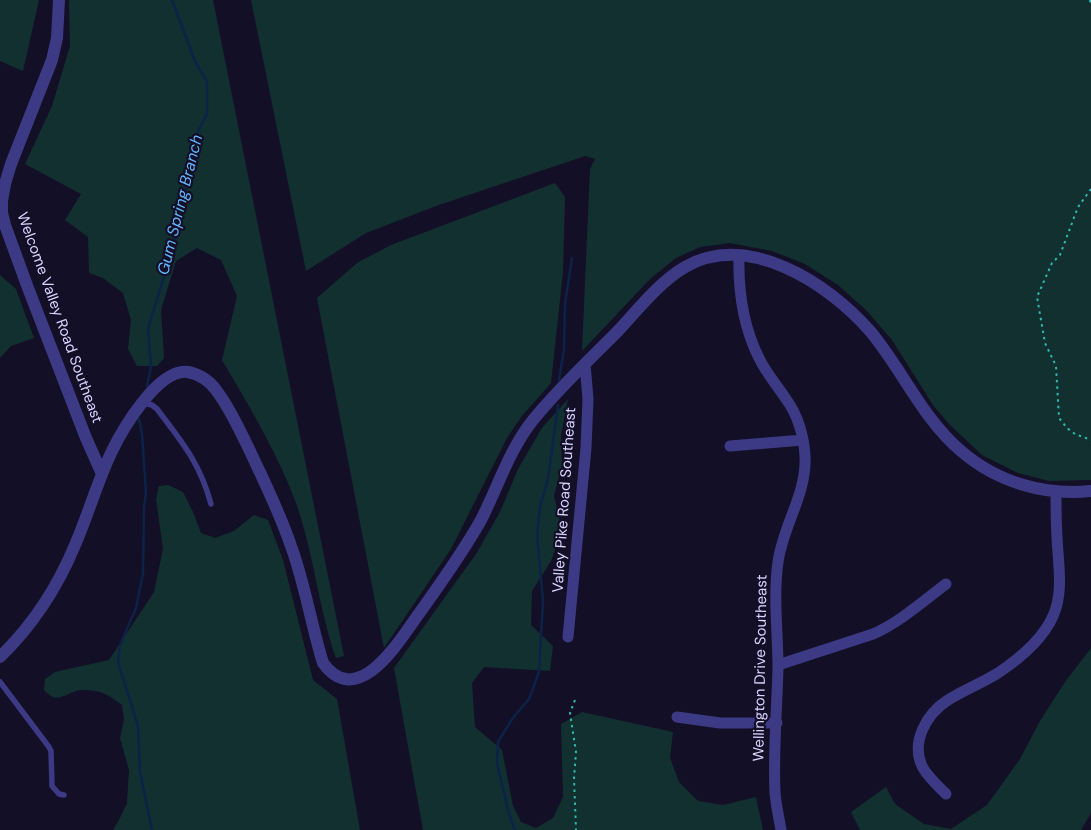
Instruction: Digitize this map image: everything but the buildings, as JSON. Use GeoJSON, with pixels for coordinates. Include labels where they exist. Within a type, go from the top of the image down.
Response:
{"type":"FeatureCollection","features":[{"type":"Feature","properties":{"kind":"street","name":"Welcome Valley Road Southeast"},"geometry":{"type":"LineString","coordinates":[[59,0],[57,38],[52,60],[11,164],[5,184],[2,213],[28,288],[86,438],[102,474]]}},
{"type":"Feature","properties":{"kind":"street"},"geometry":{"type":"LineString","coordinates":[[0,657],[31,620],[50,593],[76,545],[102,474],[126,427],[143,403],[163,381],[177,373],[187,372],[197,375],[216,388],[236,422],[280,517],[294,556],[323,662],[336,676],[349,679],[367,674],[388,656],[463,552],[482,518],[521,438],[533,420],[670,277],[694,262],[710,257],[739,255],[759,258],[792,271],[810,281],[850,311],[884,348],[930,418],[960,450],[975,462],[1009,480],[1028,487],[1056,492],[1091,491]]}},
{"type":"Feature","properties":{"kind":"street","name":"Wellington Drive Southeast"},"geometry":{"type":"LineString","coordinates":[[739,255],[738,279],[741,301],[753,345],[768,375],[788,401],[796,418],[803,440],[805,467],[803,483],[783,538],[776,581],[778,665],[775,793],[780,830]]}},
{"type":"Feature","properties":{"kind":"street","name":"Valley Pike Road Southeast"},"geometry":{"type":"LineString","coordinates":[[568,637],[586,448],[588,399],[585,364]]}},
{"type":"Feature","properties":{"kind":"street"},"geometry":{"type":"LineString","coordinates":[[730,446],[803,440]]}},
{"type":"Feature","properties":{"kind":"street"},"geometry":{"type":"LineString","coordinates":[[946,794],[928,775],[920,759],[919,739],[923,728],[938,708],[948,700],[998,673],[1017,658],[1047,628],[1053,617],[1059,597],[1056,492]]}},
{"type":"Feature","properties":{"kind":"street"},"geometry":{"type":"LineString","coordinates":[[778,665],[865,637],[886,628],[901,619],[946,584]]}},
{"type":"Feature","properties":{"kind":"street"},"geometry":{"type":"LineString","coordinates":[[677,717],[720,722],[777,723]]}},
{"type":"Feature","properties":{"kind":"lane"},"geometry":{"type":"LineString","coordinates":[[143,403],[152,405],[157,409],[190,453],[206,486],[211,504]]}},
{"type":"Feature","properties":{"kind":"lane"},"geometry":{"type":"LineString","coordinates":[[0,682],[49,747],[51,751],[52,786],[64,795]]}},
{"type":"Feature","properties":{"kind":"path"},"geometry":{"type":"LineString","coordinates":[[1090,0],[1091,5]]}},
{"type":"Feature","properties":{"kind":"path"},"geometry":{"type":"LineString","coordinates":[[1091,189],[1078,207],[1060,255],[1052,264],[1037,297],[1043,338],[1056,366],[1060,418],[1067,428],[1075,434],[1091,440]]}},
{"type":"Feature","properties":{"kind":"path"},"geometry":{"type":"LineString","coordinates":[[575,700],[570,713],[576,752],[574,778],[576,830]]}},
{"type":"Feature","properties":{"kind":"green space"},"geometry":{"type":"Polygon","coordinates":[[[0,0],[39,0],[23,71],[0,61],[0,0]]]}},
{"type":"Feature","properties":{"kind":"green space"},"geometry":{"type":"Polygon","coordinates":[[[69,0],[213,0],[344,656],[336,658],[330,639],[296,503],[262,430],[222,360],[237,296],[221,260],[197,248],[176,261],[161,310],[164,358],[157,366],[137,366],[128,349],[131,320],[123,293],[103,278],[89,273],[88,237],[65,220],[81,194],[25,164],[52,106],[70,46],[69,0]]]}},
{"type":"Feature","properties":{"kind":"green space"},"geometry":{"type":"Polygon","coordinates":[[[251,0],[1091,0],[1091,480],[1049,481],[1018,473],[982,455],[949,424],[933,405],[892,340],[866,310],[838,285],[805,264],[772,251],[730,243],[700,247],[676,258],[650,279],[582,351],[590,169],[595,159],[585,156],[436,206],[366,233],[306,271],[251,0]]]}},
{"type":"Feature","properties":{"kind":"green space"},"geometry":{"type":"Polygon","coordinates":[[[555,183],[565,197],[563,272],[551,383],[521,417],[507,438],[451,549],[384,648],[317,298],[357,263],[391,245],[555,183]]]}},
{"type":"Feature","properties":{"kind":"green space"},"geometry":{"type":"Polygon","coordinates":[[[0,275],[16,289],[34,338],[11,346],[0,358],[0,275]]]}},
{"type":"Feature","properties":{"kind":"green space"},"geometry":{"type":"Polygon","coordinates":[[[568,399],[561,435],[562,465],[554,496],[562,530],[551,561],[532,591],[531,625],[553,646],[550,671],[484,667],[472,683],[475,727],[502,750],[513,806],[521,822],[536,828],[553,818],[563,797],[561,724],[582,712],[673,732],[670,758],[679,782],[698,801],[723,805],[756,797],[763,830],[423,830],[394,668],[476,554],[500,512],[518,469],[542,428],[568,399]]]}},
{"type":"Feature","properties":{"kind":"green space"},"geometry":{"type":"Polygon","coordinates":[[[168,485],[183,492],[201,533],[215,538],[234,531],[254,515],[268,520],[283,560],[313,680],[337,699],[360,830],[113,830],[127,803],[129,770],[120,738],[124,720],[122,705],[113,698],[89,690],[54,697],[44,690],[45,679],[55,672],[109,660],[154,592],[163,549],[156,499],[159,486],[168,485]]]}},
{"type":"Feature","properties":{"kind":"green space"},"geometry":{"type":"Polygon","coordinates":[[[1091,648],[1091,813],[1081,830],[860,830],[851,812],[886,787],[895,804],[924,824],[951,829],[987,805],[1020,759],[1040,721],[1065,682],[1091,648]]]}},
{"type":"Feature","properties":{"kind":"waterway","name":"Gum Spring Branch"},"geometry":{"type":"LineString","coordinates":[[147,386],[151,367],[148,329],[179,227],[196,135],[207,114],[207,82],[195,61],[172,0]]}},
{"type":"Feature","properties":{"kind":"waterway"},"geometry":{"type":"LineString","coordinates":[[559,380],[564,350],[565,304],[572,258]]}},
{"type":"Feature","properties":{"kind":"waterway"},"geometry":{"type":"LineString","coordinates":[[515,830],[509,814],[497,763],[498,742],[512,719],[529,699],[539,672],[543,601],[537,535],[540,506],[548,479],[558,405]]}},
{"type":"Feature","properties":{"kind":"waterway","name":"Gum Spring Branch"},"geometry":{"type":"LineString","coordinates":[[139,419],[142,434],[146,493],[143,574],[136,608],[120,645],[118,662],[138,726],[140,772],[152,830]]}}]}
